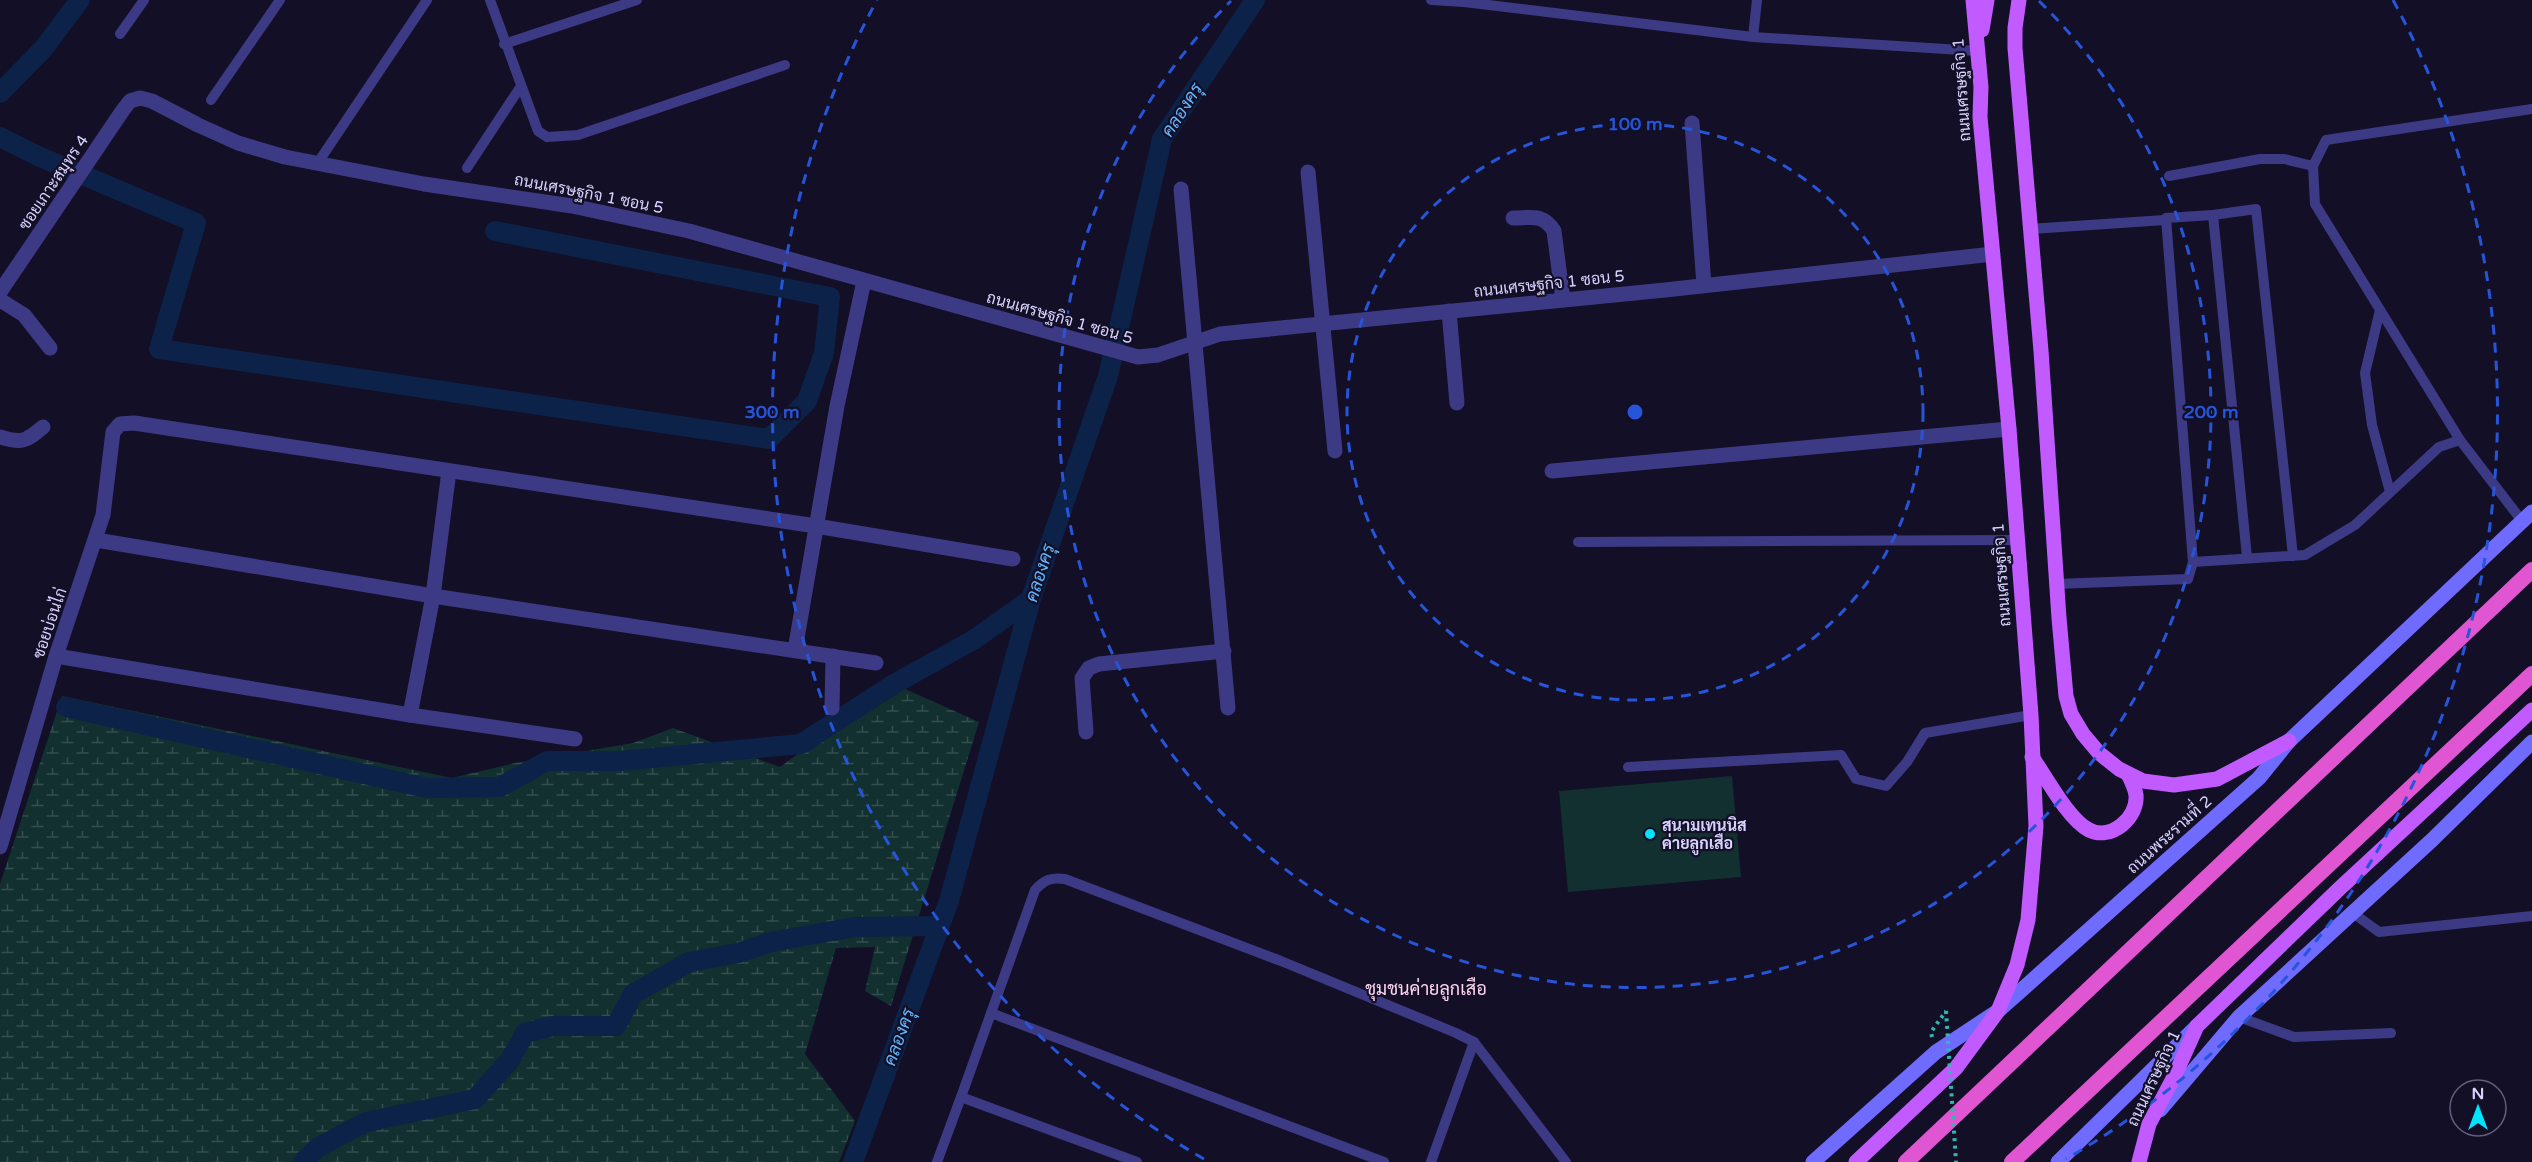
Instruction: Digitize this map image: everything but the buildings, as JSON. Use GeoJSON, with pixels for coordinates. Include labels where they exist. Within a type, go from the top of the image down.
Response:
{"type":"FeatureCollection","features":[{"type":"Feature","properties":{"kind":"highway"},"geometry":{"type":"LineString","coordinates":[[1906,1162],[2532,570]]}},
{"type":"Feature","properties":{"kind":"highway"},"geometry":{"type":"LineString","coordinates":[[2012,1162],[2532,675]]}},
{"type":"Feature","properties":{"kind":"main road","name":"ถนนเศรษฐกิจ 1"},"geometry":{"type":"LineString","coordinates":[[1856,1162],[1956,1068],[1998,1011],[2017,965],[2028,920],[2036,826],[2031,715],[2009,429],[1980,117],[1981,87],[1973,0]]}},
{"type":"Feature","properties":{"kind":"main road"},"geometry":{"type":"LineString","coordinates":[[1981,87],[1982,28],[1987,0]]}},
{"type":"Feature","properties":{"kind":"main road"},"geometry":{"type":"LineString","coordinates":[[2019,0],[2015,48],[2056,584],[2066,696],[2071,714],[2083,734],[2099,753],[2128,774],[2143,781],[2174,785],[2217,779],[2289,741]]}},
{"type":"Feature","properties":{"kind":"main road","name":"ถนนพระรามที่ 2"},"geometry":{"type":"LineString","coordinates":[[1813,1162],[1936,1052],[1998,1011],[2259,778],[2289,741],[2527,516]]}},
{"type":"Feature","properties":{"kind":"main road","name":"ถนนเศรษฐกิจ 1"},"geometry":{"type":"LineString","coordinates":[[2139,1162],[2149,1124],[2197,1026],[2339,889],[2532,710]]}},
{"type":"Feature","properties":{"kind":"main road"},"geometry":{"type":"LineString","coordinates":[[2149,1124],[2239,1017],[2432,840],[2532,742]]}},
{"type":"Feature","properties":{"kind":"main road"},"geometry":{"type":"LineString","coordinates":[[2032,757],[2076,819],[2098,833],[2118,828],[2134,812],[2136,794],[2128,774]]}},
{"type":"Feature","properties":{"kind":"main road"},"geometry":{"type":"LineString","coordinates":[[2058,1162],[2197,1026]]}},
{"type":"Feature","properties":{"kind":"street","name":"ถนนเศรษฐกิจ 1 ซอน 5"},"geometry":{"type":"LineString","coordinates":[[140,98],[152,100],[198,125],[238,142],[317,164],[618,215],[689,231],[1138,357],[1158,355],[1220,334],[1993,254]]}},
{"type":"Feature","properties":{"kind":"street","name":"ซอยเกาะสมุทร 4"},"geometry":{"type":"LineString","coordinates":[[0,292],[123,110],[130,101],[140,98]]}},
{"type":"Feature","properties":{"kind":"street"},"geometry":{"type":"LineString","coordinates":[[1692,123],[1704,285]]}},
{"type":"Feature","properties":{"kind":"street"},"geometry":{"type":"LineString","coordinates":[[1308,172],[1335,451]]}},
{"type":"Feature","properties":{"kind":"street"},"geometry":{"type":"LineString","coordinates":[[1181,189],[1197,342],[1228,708]]}},
{"type":"Feature","properties":{"kind":"street"},"geometry":{"type":"LineString","coordinates":[[1512,218],[1538,218],[1550,224],[1554,231],[1563,300]]}},
{"type":"Feature","properties":{"kind":"street"},"geometry":{"type":"LineString","coordinates":[[795,650],[837,406],[864,281]]}},
{"type":"Feature","properties":{"kind":"street"},"geometry":{"type":"LineString","coordinates":[[0,300],[24,315],[50,348]]}},
{"type":"Feature","properties":{"kind":"street"},"geometry":{"type":"LineString","coordinates":[[1449,311],[1457,403]]}},
{"type":"Feature","properties":{"kind":"street","name":"ซอยบ่อนไก่"},"geometry":{"type":"LineString","coordinates":[[0,847],[56,657],[96,540],[103,515],[113,432],[120,424],[134,423],[449,471]]}},
{"type":"Feature","properties":{"kind":"street"},"geometry":{"type":"LineString","coordinates":[[0,437],[21,442],[43,427]]}},
{"type":"Feature","properties":{"kind":"street"},"geometry":{"type":"LineString","coordinates":[[1552,471],[2009,429]]}},
{"type":"Feature","properties":{"kind":"street"},"geometry":{"type":"LineString","coordinates":[[410,715],[433,596],[449,471],[816,526],[1014,559]]}},
{"type":"Feature","properties":{"kind":"street"},"geometry":{"type":"LineString","coordinates":[[96,540],[433,596],[876,663]]}},
{"type":"Feature","properties":{"kind":"street"},"geometry":{"type":"LineString","coordinates":[[1086,732],[1082,678],[1089,668],[1099,664],[1224,651]]}},
{"type":"Feature","properties":{"kind":"street"},"geometry":{"type":"LineString","coordinates":[[56,657],[410,715],[575,739]]}},
{"type":"Feature","properties":{"kind":"street"},"geometry":{"type":"LineString","coordinates":[[832,708],[833,657]]}},
{"type":"Feature","properties":{"kind":"lane"},"geometry":{"type":"LineString","coordinates":[[120,34],[144,0]]}},
{"type":"Feature","properties":{"kind":"lane"},"geometry":{"type":"LineString","coordinates":[[211,100],[280,0]]}},
{"type":"Feature","properties":{"kind":"lane"},"geometry":{"type":"LineString","coordinates":[[317,164],[427,0]]}},
{"type":"Feature","properties":{"kind":"lane"},"geometry":{"type":"LineString","coordinates":[[489,0],[538,131],[548,138],[578,135],[785,65]]}},
{"type":"Feature","properties":{"kind":"lane"},"geometry":{"type":"LineString","coordinates":[[504,44],[637,0]]}},
{"type":"Feature","properties":{"kind":"lane"},"geometry":{"type":"LineString","coordinates":[[1431,0],[1464,1],[1753,37],[1977,51]]}},
{"type":"Feature","properties":{"kind":"lane"},"geometry":{"type":"LineString","coordinates":[[1753,37],[1757,0]]}},
{"type":"Feature","properties":{"kind":"lane"},"geometry":{"type":"LineString","coordinates":[[467,168],[521,86]]}},
{"type":"Feature","properties":{"kind":"lane"},"geometry":{"type":"LineString","coordinates":[[2527,516],[2460,440],[2315,204],[2313,166],[2326,140],[2532,109]]}},
{"type":"Feature","properties":{"kind":"lane"},"geometry":{"type":"LineString","coordinates":[[2169,176],[2260,159],[2284,159],[2313,166]]}},
{"type":"Feature","properties":{"kind":"lane"},"geometry":{"type":"LineString","coordinates":[[2030,229],[2165,220],[2170,216],[2213,216],[2256,209],[2294,556]]}},
{"type":"Feature","properties":{"kind":"lane"},"geometry":{"type":"LineString","coordinates":[[2213,216],[2247,557]]}},
{"type":"Feature","properties":{"kind":"lane"},"geometry":{"type":"LineString","coordinates":[[2056,584],[2188,579],[2193,562],[2165,220]]}},
{"type":"Feature","properties":{"kind":"lane"},"geometry":{"type":"LineString","coordinates":[[2380,310],[2365,373],[2372,425],[2390,492]]}},
{"type":"Feature","properties":{"kind":"lane"},"geometry":{"type":"LineString","coordinates":[[2193,562],[2305,555],[2355,525],[2439,447],[2460,440]]}},
{"type":"Feature","properties":{"kind":"lane"},"geometry":{"type":"LineString","coordinates":[[1578,543],[2016,540]]}},
{"type":"Feature","properties":{"kind":"lane"},"geometry":{"type":"LineString","coordinates":[[1628,767],[1840,755],[1856,779],[1886,786],[1906,762],[1925,733],[2031,715]]}},
{"type":"Feature","properties":{"kind":"lane"},"geometry":{"type":"LineString","coordinates":[[937,1162],[1035,890],[1044,881],[1054,878],[1065,879],[1281,961],[1456,1032],[1474,1042],[1566,1162]]}},
{"type":"Feature","properties":{"kind":"lane"},"geometry":{"type":"LineString","coordinates":[[2353,913],[2379,932],[2532,916]]}},
{"type":"Feature","properties":{"kind":"lane"},"geometry":{"type":"LineString","coordinates":[[991,1013],[1384,1162]]}},
{"type":"Feature","properties":{"kind":"lane"},"geometry":{"type":"LineString","coordinates":[[2239,1017],[2294,1037],[2391,1033]]}},
{"type":"Feature","properties":{"kind":"lane"},"geometry":{"type":"LineString","coordinates":[[1431,1162],[1474,1042]]}},
{"type":"Feature","properties":{"kind":"lane"},"geometry":{"type":"LineString","coordinates":[[961,1097],[1137,1162]]}},
{"type":"Feature","properties":{"kind":"path"},"geometry":{"type":"LineString","coordinates":[[1946,1011],[1956,1162]]}},
{"type":"Feature","properties":{"kind":"green space"},"geometry":{"type":"Polygon","coordinates":[[[894,684],[979,722],[891,1006],[865,991],[875,947],[836,948],[805,1054],[855,1121],[839,1162],[0,1162],[0,884],[62,696],[452,778],[515,763],[633,743],[673,728],[780,767],[894,684]]]}},
{"type":"Feature","properties":{"kind":"green space","name":"สนามเทนนิส ค่ายลูกเสือ"},"geometry":{"type":"Polygon","coordinates":[[[1732,776],[1741,877],[1568,892],[1559,791],[1732,776]]]}},
{"type":"Feature","properties":{"kind":"waterway"},"geometry":{"type":"LineString","coordinates":[[0,93],[43,49],[80,0]]}},
{"type":"Feature","properties":{"kind":"waterway","name":"คลองครุ"},"geometry":{"type":"LineString","coordinates":[[853,1162],[949,901],[1031,599],[1108,376],[1162,139],[1255,0]]}},
{"type":"Feature","properties":{"kind":"waterway"},"geometry":{"type":"LineString","coordinates":[[0,137],[38,156],[196,223],[159,349],[769,439],[807,401],[824,353],[830,297],[495,231]]}},
{"type":"Feature","properties":{"kind":"waterway"},"geometry":{"type":"LineString","coordinates":[[66,707],[427,788],[500,787],[547,761],[620,761],[801,744],[894,684],[975,639],[1031,599]]}},
{"type":"Feature","properties":{"kind":"waterway"},"geometry":{"type":"LineString","coordinates":[[303,1162],[317,1148],[366,1122],[475,1099],[510,1060],[525,1033],[553,1026],[616,1026],[633,994],[689,962],[738,953],[771,942],[854,927],[940,926]]}},
{"type":"Feature","properties":{"kind":"place","name":"สนามเทนนิส ค่ายลูกเสือ"},"geometry":{"type":"Point","coordinates":[1650,834]}},
{"type":"Feature","properties":{"kind":"district","name":"ชุมชนค่ายลูกเสือ"},"geometry":{"type":"Point","coordinates":[1426,989]}}]}
